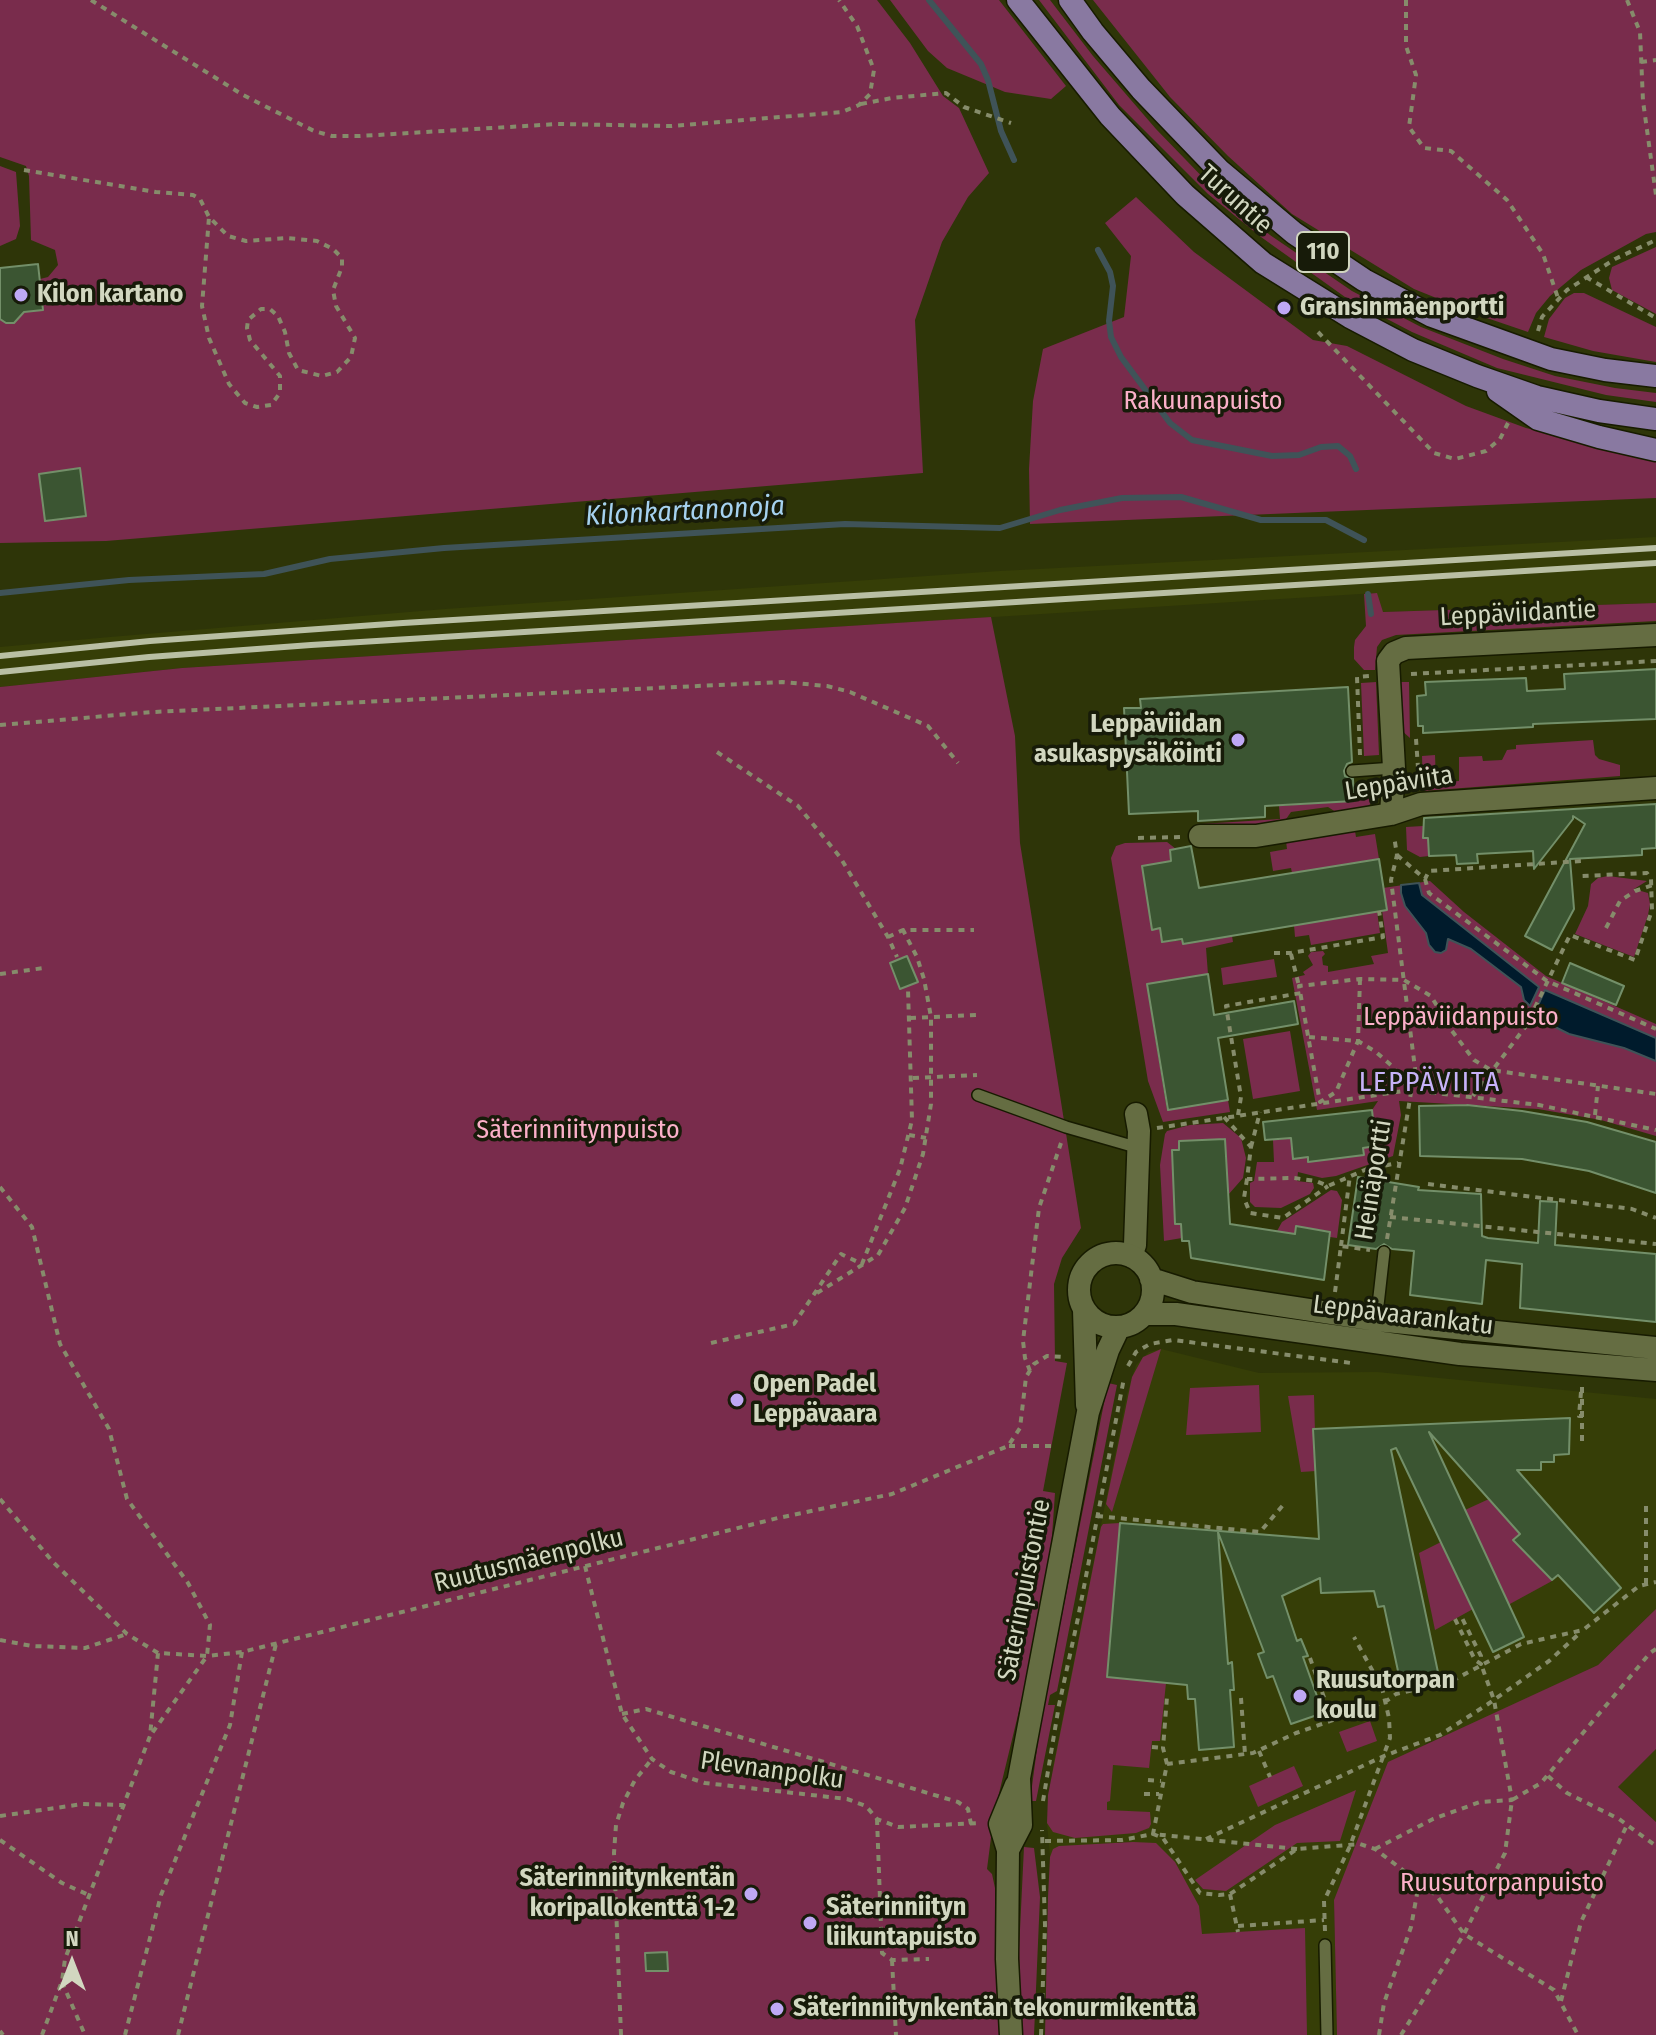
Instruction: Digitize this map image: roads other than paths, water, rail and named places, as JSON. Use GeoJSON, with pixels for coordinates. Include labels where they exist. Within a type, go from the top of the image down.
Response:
{"type":"FeatureCollection","features":[{"type":"Feature","properties":{"kind":"main road","name":"Turuntie"},"geometry":{"type":"LineString","coordinates":[[1018,0],[1110,116],[1185,195],[1263,263],[1350,317],[1413,350],[1477,376],[1553,400],[1599,411],[1656,419]]}},
{"type":"Feature","properties":{"kind":"main road","name":"Turuntie"},"geometry":{"type":"LineString","coordinates":[[1070,0],[1141,89],[1219,170],[1294,233],[1364,280],[1432,316],[1551,359],[1656,376]]}},
{"type":"Feature","properties":{"kind":"main road"},"geometry":{"type":"LineString","coordinates":[[1477,376],[1538,419],[1656,450]]}},
{"type":"Feature","properties":{"kind":"main road","name":"Leppäviidantie"},"geometry":{"type":"LineString","coordinates":[[1394,768],[1388,668],[1394,653],[1406,648],[1656,635]]}},
{"type":"Feature","properties":{"kind":"main road"},"geometry":{"type":"LineString","coordinates":[[1391,814],[1394,768]]}},
{"type":"Feature","properties":{"kind":"main road","name":"Leppäviita"},"geometry":{"type":"LineString","coordinates":[[1200,836],[1256,836],[1391,814],[1421,804],[1656,788]]}},
{"type":"Feature","properties":{"kind":"main road"},"geometry":{"type":"LineString","coordinates":[[1131,1256],[1135,1245],[1138,1131]]}},
{"type":"Feature","properties":{"kind":"main road"},"geometry":{"type":"LineString","coordinates":[[1113,1252],[1131,1256],[1144,1266],[1151,1279],[1152,1298],[1144,1314],[1137,1321],[1119,1327],[1098,1323],[1084,1310],[1078,1292],[1079,1281],[1089,1263],[1113,1252]]}},
{"type":"Feature","properties":{"kind":"main road","name":"Leppävaarankatu"},"geometry":{"type":"LineString","coordinates":[[1151,1279],[1192,1292],[1376,1320],[1656,1348]]}},
{"type":"Feature","properties":{"kind":"main road","name":"Säterinpuistontie"},"geometry":{"type":"LineString","coordinates":[[1084,1310],[1088,1412]]}},
{"type":"Feature","properties":{"kind":"main road","name":"Leppävaarankatu"},"geometry":{"type":"LineString","coordinates":[[1144,1314],[1176,1314],[1460,1354],[1656,1370]]}},
{"type":"Feature","properties":{"kind":"main road","name":"Säterinpuistontie"},"geometry":{"type":"LineString","coordinates":[[1011,2035],[1007,1959],[1008,1850],[1021,1825],[1019,1778],[1088,1412],[1108,1350],[1119,1327]]}},
{"type":"Feature","properties":{"kind":"lane"},"geometry":{"type":"LineString","coordinates":[[1357,771],[1394,768]]}},
{"type":"Feature","properties":{"kind":"lane"},"geometry":{"type":"LineString","coordinates":[[978,1095],[1066,1127],[1138,1131]]}},
{"type":"Feature","properties":{"kind":"lane","name":"Heinäportti"},"geometry":{"type":"LineString","coordinates":[[1373,1343],[1384,1252]]}},
{"type":"Feature","properties":{"kind":"lane"},"geometry":{"type":"LineString","coordinates":[[1325,1945],[1327,2035]]}},
{"type":"Feature","properties":{"kind":"water"},"geometry":{"type":"Polygon","coordinates":[[[1419,883],[1422,895],[1539,987],[1530,1006],[1524,1000],[1521,987],[1471,949],[1448,939],[1446,950],[1435,952],[1429,945],[1426,933],[1405,906],[1401,893],[1401,885],[1419,883]]]}},
{"type":"Feature","properties":{"kind":"water"},"geometry":{"type":"Polygon","coordinates":[[[1545,990],[1656,1038],[1656,1061],[1624,1048],[1569,1034],[1533,1016],[1545,990]]]}},
{"type":"Feature","properties":{"kind":"waterway"},"geometry":{"type":"LineString","coordinates":[[929,0],[981,64],[1001,131],[1014,160]]}},
{"type":"Feature","properties":{"kind":"waterway"},"geometry":{"type":"LineString","coordinates":[[1098,250],[1110,272],[1113,286],[1109,321],[1111,337],[1121,357],[1170,423],[1192,440],[1272,456],[1299,455],[1321,447],[1338,446],[1350,456],[1356,469]]}},
{"type":"Feature","properties":{"kind":"waterway","name":"Kilonkartanonoja"},"geometry":{"type":"LineString","coordinates":[[0,593],[129,580],[264,574],[330,559],[444,548],[845,524],[1000,528],[1060,510],[1122,498],[1181,497],[1261,520],[1326,520],[1364,540]]}},
{"type":"Feature","properties":{"kind":"waterway"},"geometry":{"type":"LineString","coordinates":[[1368,594],[1371,614]]}},
{"type":"Feature","properties":{"kind":"railway"},"geometry":{"type":"LineString","coordinates":[[0,656],[150,641],[403,623],[1656,548]]}},
{"type":"Feature","properties":{"kind":"railway"},"geometry":{"type":"LineString","coordinates":[[0,672],[311,645],[1656,563]]}},
{"type":"Feature","properties":{"kind":"place","name":"Kilon kartano"},"geometry":{"type":"Point","coordinates":[21,295]}},
{"type":"Feature","properties":{"kind":"place","name":"Gransinmäenportti"},"geometry":{"type":"Point","coordinates":[1284,308]}},
{"type":"Feature","properties":{"kind":"place","name":"Leppäviidan asukaspysäköinti"},"geometry":{"type":"Point","coordinates":[1238,740]}},
{"type":"Feature","properties":{"kind":"place","name":"Open Padel Leppävaara"},"geometry":{"type":"Point","coordinates":[737,1400]}},
{"type":"Feature","properties":{"kind":"place","name":"Ruusutorpan koulu"},"geometry":{"type":"Point","coordinates":[1300,1696]}},
{"type":"Feature","properties":{"kind":"place","name":"Säterinniitynkentän koripallokenttä 1-2"},"geometry":{"type":"Point","coordinates":[751,1894]}},
{"type":"Feature","properties":{"kind":"place","name":"Säterinniityn liikuntapuisto"},"geometry":{"type":"Point","coordinates":[810,1923]}},
{"type":"Feature","properties":{"kind":"place","name":"Säterinniitynkentän tekonurmikenttä"},"geometry":{"type":"Point","coordinates":[777,2009]}},
{"type":"Feature","properties":{"kind":"district","name":"LEPPÄVIITA"},"geometry":{"type":"Point","coordinates":[1430,1083]}},
{"type":"Feature","properties":{"kind":"park label","name":"Rakuunapuisto"},"geometry":{"type":"Point","coordinates":[1203,402]}},
{"type":"Feature","properties":{"kind":"park label","name":"Leppäviidanpuisto"},"geometry":{"type":"Point","coordinates":[1461,1018]}},
{"type":"Feature","properties":{"kind":"park label","name":"Säterinniitynpuisto"},"geometry":{"type":"Point","coordinates":[578,1131]}},
{"type":"Feature","properties":{"kind":"park label","name":"Ruusutorpanpuisto"},"geometry":{"type":"Point","coordinates":[1502,1884]}}]}
